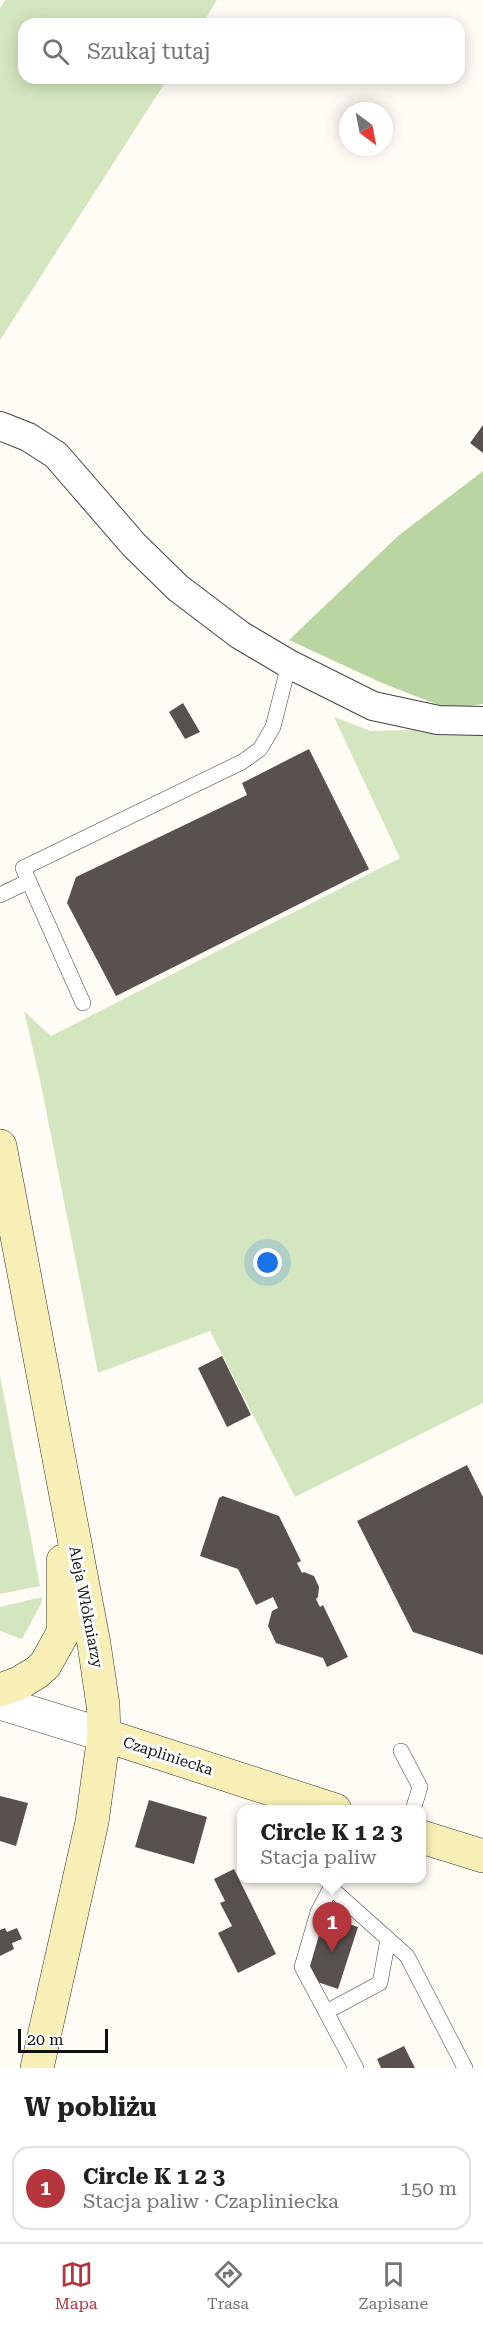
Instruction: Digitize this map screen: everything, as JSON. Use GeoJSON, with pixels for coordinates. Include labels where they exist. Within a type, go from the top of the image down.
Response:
{"type":"FeatureCollection","features":[{"type":"Feature","properties":{"kind":"main road","name":"Aleja Włókniarzy"},"geometry":{"type":"LineString","coordinates":[[0,1146],[96,1653],[103,1705],[104,1736],[92,1822],[37,2068]]}},
{"type":"Feature","properties":{"kind":"main road"},"geometry":{"type":"LineString","coordinates":[[0,1690],[19,1683],[45,1665],[63,1633],[63,1488]]}},
{"type":"Feature","properties":{"kind":"main road","name":"Czapliniecka"},"geometry":{"type":"LineString","coordinates":[[104,1736],[322,1805]]}},
{"type":"Feature","properties":{"kind":"main road"},"geometry":{"type":"LineString","coordinates":[[426,1838],[483,1856]]}},
{"type":"Feature","properties":{"kind":"street"},"geometry":{"type":"LineString","coordinates":[[0,426],[28,436],[56,455],[134,545],[178,588],[240,635],[289,664],[373,706],[438,720],[483,721]]}},
{"type":"Feature","properties":{"kind":"street","name":"Czapliniecka"},"geometry":{"type":"LineString","coordinates":[[0,1703],[104,1736]]}},
{"type":"Feature","properties":{"kind":"lane"},"geometry":{"type":"LineString","coordinates":[[83,1003],[23,868],[242,762],[260,749],[273,727],[289,664]]}},
{"type":"Feature","properties":{"kind":"lane"},"geometry":{"type":"LineString","coordinates":[[0,895],[29,881]]}},
{"type":"Feature","properties":{"kind":"lane"},"geometry":{"type":"LineString","coordinates":[[400,1751],[420,1787],[414,1805]]}},
{"type":"Feature","properties":{"kind":"lane"},"geometry":{"type":"LineString","coordinates":[[356,2068],[302,1967],[318,1912],[334,1884],[407,1956],[465,2068]]}},
{"type":"Feature","properties":{"kind":"lane"},"geometry":{"type":"LineString","coordinates":[[327,2012],[380,1983],[388,1939]]}},
{"type":"Feature","properties":{"kind":"green space"},"geometry":{"type":"Polygon","coordinates":[[[5,0],[217,0],[206,18],[18,18],[18,84],[164,84],[0,340],[0,8],[5,0]]]}},
{"type":"Feature","properties":{"kind":"green space"},"geometry":{"type":"Polygon","coordinates":[[[483,471],[483,704],[449,709],[382,683],[289,640],[398,536],[483,471]]]}},
{"type":"Feature","properties":{"kind":"green space"},"geometry":{"type":"Polygon","coordinates":[[[334,717],[371,731],[483,728],[483,1403],[295,1497],[210,1331],[98,1373],[40,1080],[24,1011],[51,1036],[400,858],[334,717]]]}},
{"type":"Feature","properties":{"kind":"green space"},"geometry":{"type":"Polygon","coordinates":[[[0,1375],[40,1586],[0,1594],[0,1375]]]}},
{"type":"Feature","properties":{"kind":"green space"},"geometry":{"type":"Polygon","coordinates":[[[42,1597],[41,1604],[22,1639],[0,1631],[0,1607],[42,1597]]]}},
{"type":"Feature","properties":{"kind":"building"},"geometry":{"type":"Polygon","coordinates":[[[483,425],[483,453],[470,443],[483,425]]]}},
{"type":"Feature","properties":{"kind":"building"},"geometry":{"type":"Polygon","coordinates":[[[183,703],[200,732],[185,739],[169,712],[183,703]]]}},
{"type":"Feature","properties":{"kind":"building"},"geometry":{"type":"Polygon","coordinates":[[[309,749],[369,869],[116,996],[67,903],[76,877],[247,795],[242,783],[309,749]]]}},
{"type":"Feature","properties":{"kind":"building"},"geometry":{"type":"Polygon","coordinates":[[[222,1356],[251,1415],[227,1427],[198,1368],[222,1356]]]}},
{"type":"Feature","properties":{"kind":"building"},"geometry":{"type":"Polygon","coordinates":[[[467,1465],[483,1497],[483,1655],[413,1632],[357,1521],[467,1465]]]}},
{"type":"Feature","properties":{"kind":"building"},"geometry":{"type":"Polygon","coordinates":[[[223,1496],[279,1516],[301,1561],[297,1563],[302,1573],[314,1576],[319,1587],[316,1599],[320,1607],[323,1605],[348,1657],[327,1667],[323,1658],[276,1643],[268,1626],[272,1611],[278,1608],[273,1597],[256,1605],[238,1569],[200,1556],[219,1498],[223,1496]]]}},
{"type":"Feature","properties":{"kind":"building"},"geometry":{"type":"Polygon","coordinates":[[[0,1796],[28,1803],[16,1846],[0,1841],[0,1796]]]}},
{"type":"Feature","properties":{"kind":"building"},"geometry":{"type":"Polygon","coordinates":[[[149,1800],[207,1817],[194,1864],[135,1847],[149,1800]]]}},
{"type":"Feature","properties":{"kind":"building"},"geometry":{"type":"Polygon","coordinates":[[[234,1869],[237,1883],[241,1883],[276,1954],[238,1973],[218,1933],[232,1926],[220,1903],[225,1901],[214,1879],[234,1869]]]}},
{"type":"Feature","properties":{"kind":"building"},"geometry":{"type":"Polygon","coordinates":[[[325,1916],[358,1927],[338,1989],[306,1978],[325,1916]]]}},
{"type":"Feature","properties":{"kind":"building"},"geometry":{"type":"Polygon","coordinates":[[[5,1928],[7,1932],[17,1928],[22,1939],[12,1943],[14,1949],[0,1956],[0,1930],[5,1928]]]}},
{"type":"Feature","properties":{"kind":"building"},"geometry":{"type":"Polygon","coordinates":[[[404,2046],[415,2068],[381,2068],[377,2059],[404,2046]]]}},
{"type":"Feature","properties":{"kind":"place","name":"Circle K 1 2 3"},"geometry":{"type":"Point","coordinates":[332,1952]}}]}
